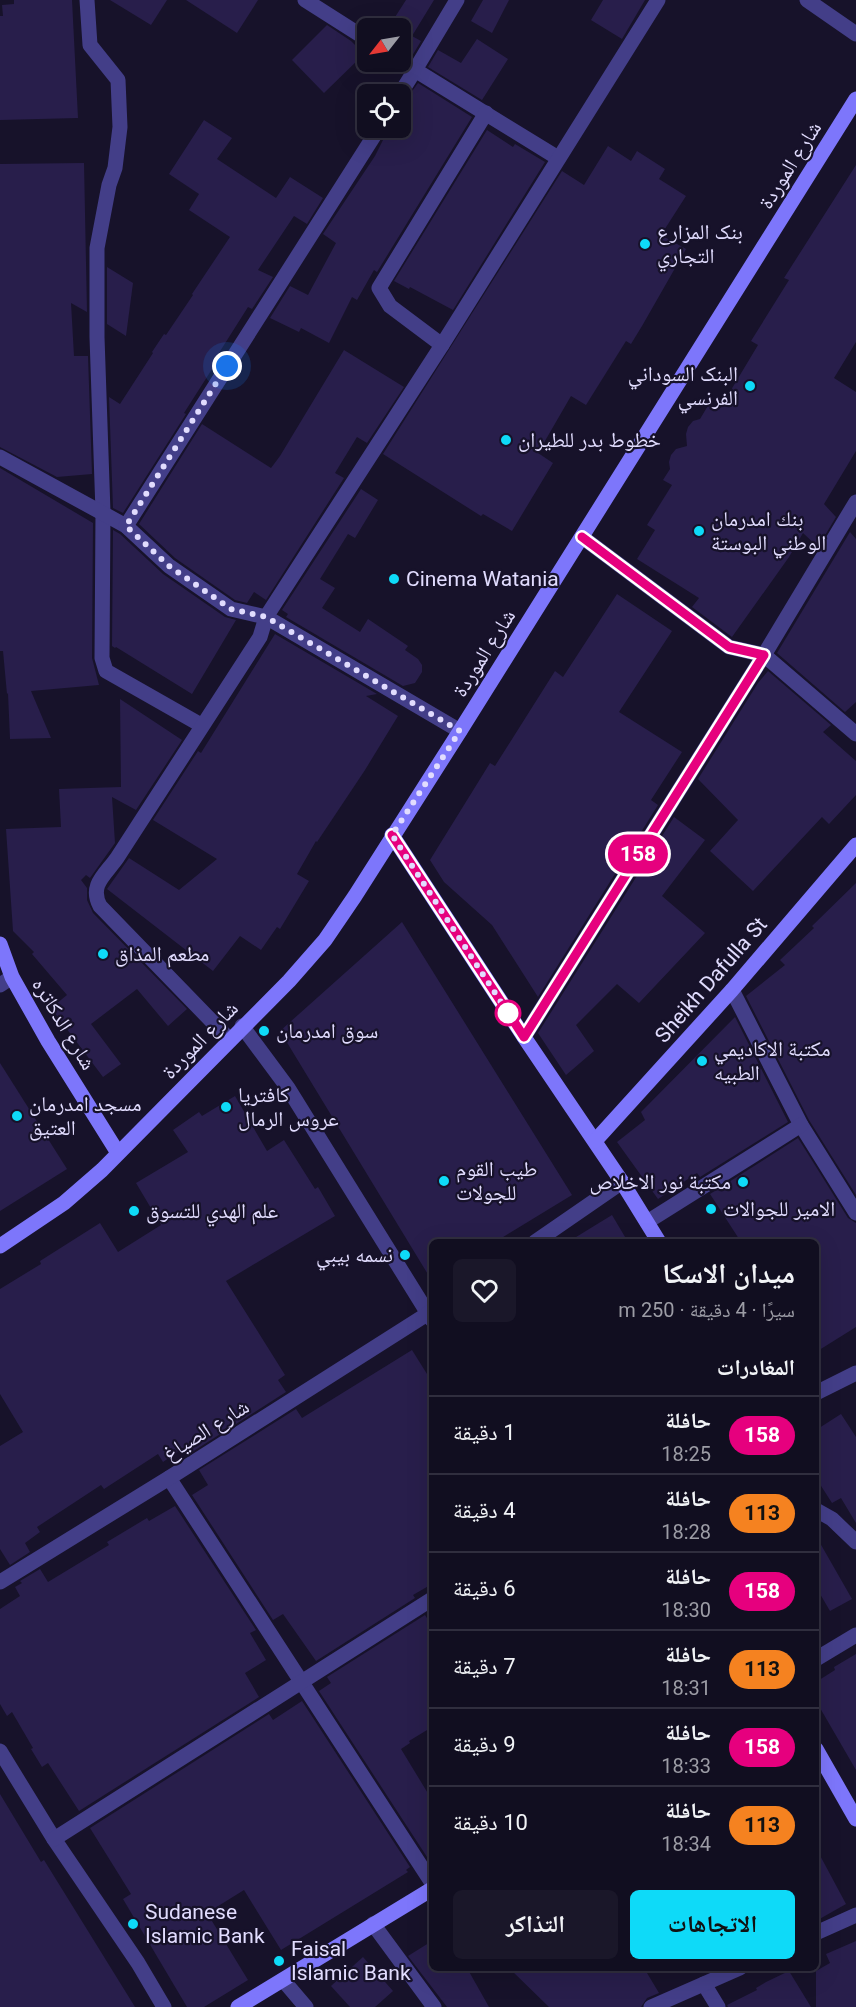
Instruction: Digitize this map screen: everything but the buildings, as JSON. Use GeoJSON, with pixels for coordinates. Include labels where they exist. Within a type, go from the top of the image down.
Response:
{"type":"FeatureCollection","features":[{"type":"Feature","properties":{"kind":"street"},"geometry":{"type":"LineString","coordinates":[[87,0],[90,45],[118,80],[120,127],[115,168],[109,185],[97,248],[97,338],[103,512],[102,658],[106,670],[201,725]]}},
{"type":"Feature","properties":{"kind":"street"},"geometry":{"type":"LineString","coordinates":[[305,0],[357,33]]}},
{"type":"Feature","properties":{"kind":"street"},"geometry":{"type":"LineString","coordinates":[[407,84],[457,0]]}},
{"type":"Feature","properties":{"kind":"street"},"geometry":{"type":"LineString","coordinates":[[230,1040],[100,906],[95,897],[95,887],[117,858],[260,637],[266,617],[442,345],[658,0]]}},
{"type":"Feature","properties":{"kind":"street"},"geometry":{"type":"LineString","coordinates":[[807,0],[856,34]]}},
{"type":"Feature","properties":{"kind":"street"},"geometry":{"type":"LineString","coordinates":[[411,67],[558,158]]}},
{"type":"Feature","properties":{"kind":"street","name":"شارع الموردة"},"geometry":{"type":"LineString","coordinates":[[0,1246],[64,1203],[102,1170],[289,981],[325,940],[854,108]]}},
{"type":"Feature","properties":{"kind":"street"},"geometry":{"type":"LineString","coordinates":[[442,345],[390,306],[379,288],[486,113]]}},
{"type":"Feature","properties":{"kind":"street"},"geometry":{"type":"LineString","coordinates":[[126,526],[373,138]]}},
{"type":"Feature","properties":{"kind":"street"},"geometry":{"type":"LineString","coordinates":[[0,457],[126,526],[169,566],[231,609],[266,617],[460,731]]}},
{"type":"Feature","properties":{"kind":"street"},"geometry":{"type":"LineString","coordinates":[[524,1037],[764,655],[856,502]]}},
{"type":"Feature","properties":{"kind":"street"},"geometry":{"type":"LineString","coordinates":[[582,537],[729,647],[764,655],[856,734]]}},
{"type":"Feature","properties":{"kind":"street"},"geometry":{"type":"LineString","coordinates":[[392,835],[622,1182],[657,1239]]}},
{"type":"Feature","properties":{"kind":"street","name":"Sheikh Dafulla St"},"geometry":{"type":"LineString","coordinates":[[595,1141],[732,990],[856,845]]}},
{"type":"Feature","properties":{"kind":"street","name":"شارع الدكاتره"},"geometry":{"type":"LineString","coordinates":[[0,944],[6,981],[48,1041],[118,1153]]}},
{"type":"Feature","properties":{"kind":"street"},"geometry":{"type":"LineString","coordinates":[[732,990],[801,1125],[856,1214]]}},
{"type":"Feature","properties":{"kind":"street"},"geometry":{"type":"LineString","coordinates":[[242,1026],[288,1088],[429,1312]]}},
{"type":"Feature","properties":{"kind":"street"},"geometry":{"type":"LineString","coordinates":[[647,1222],[801,1125]]}},
{"type":"Feature","properties":{"kind":"street"},"geometry":{"type":"LineString","coordinates":[[539,1239],[622,1182]]}},
{"type":"Feature","properties":{"kind":"street","name":"شارع الصياغ"},"geometry":{"type":"LineString","coordinates":[[0,1582],[429,1316]]}},
{"type":"Feature","properties":{"kind":"street"},"geometry":{"type":"LineString","coordinates":[[819,1392],[856,1373]]}},
{"type":"Feature","properties":{"kind":"street"},"geometry":{"type":"LineString","coordinates":[[169,1478],[429,1878]]}},
{"type":"Feature","properties":{"kind":"street"},"geometry":{"type":"LineString","coordinates":[[819,1512],[832,1519],[856,1542]]}},
{"type":"Feature","properties":{"kind":"street"},"geometry":{"type":"LineString","coordinates":[[54,1839],[429,1601]]}},
{"type":"Feature","properties":{"kind":"street"},"geometry":{"type":"LineString","coordinates":[[819,1657],[856,1635]]}},
{"type":"Feature","properties":{"kind":"street"},"geometry":{"type":"LineString","coordinates":[[0,1751],[54,1839],[138,1963],[164,2007]]}},
{"type":"Feature","properties":{"kind":"street"},"geometry":{"type":"LineString","coordinates":[[819,1754],[856,1819]]}},
{"type":"Feature","properties":{"kind":"street"},"geometry":{"type":"LineString","coordinates":[[238,2007],[429,1891]]}},
{"type":"Feature","properties":{"kind":"street"},"geometry":{"type":"LineString","coordinates":[[819,1933],[856,1915]]}},
{"type":"Feature","properties":{"kind":"street"},"geometry":{"type":"LineString","coordinates":[[373,1924],[434,2007]]}},
{"type":"Feature","properties":{"kind":"street"},"geometry":{"type":"LineString","coordinates":[[651,2007],[733,1971]]}},
{"type":"Feature","properties":{"kind":"street"},"geometry":{"type":"LineString","coordinates":[[283,1980],[306,2007]]}},
{"type":"Feature","properties":{"kind":"street"},"geometry":{"type":"LineString","coordinates":[[704,1984],[718,2007]]}},
{"type":"Feature","properties":{"kind":"bus line","name":"158"},"geometry":{"type":"LineString","coordinates":[[392,835],[524,1037],[764,655],[729,647],[582,537]]}},
{"type":"Feature","properties":{"kind":"place","name":"بنک المزارع التجاري"},"geometry":{"type":"Point","coordinates":[645,244]}},
{"type":"Feature","properties":{"kind":"place","name":"البنک السوداني الفرنسي"},"geometry":{"type":"Point","coordinates":[750,386]}},
{"type":"Feature","properties":{"kind":"place","name":"خطوط بدر للطيران"},"geometry":{"type":"Point","coordinates":[506,440]}},
{"type":"Feature","properties":{"kind":"place","name":"بنك امدرمان الوطني البوستة"},"geometry":{"type":"Point","coordinates":[699,531]}},
{"type":"Feature","properties":{"kind":"place","name":"Cinema Watania"},"geometry":{"type":"Point","coordinates":[394,579]}},
{"type":"Feature","properties":{"kind":"place","name":"مطعم المذاق"},"geometry":{"type":"Point","coordinates":[103,954]}},
{"type":"Feature","properties":{"kind":"place","name":"سوق امدرمان"},"geometry":{"type":"Point","coordinates":[264,1031]}},
{"type":"Feature","properties":{"kind":"place","name":"مكتبة الاكاديمي الطبيه"},"geometry":{"type":"Point","coordinates":[702,1061]}},
{"type":"Feature","properties":{"kind":"place","name":"كافتريا عروس الرمال"},"geometry":{"type":"Point","coordinates":[226,1107]}},
{"type":"Feature","properties":{"kind":"place","name":"مسجد امدرمان العتيق"},"geometry":{"type":"Point","coordinates":[17,1116]}},
{"type":"Feature","properties":{"kind":"place","name":"طيب القوم للجولات"},"geometry":{"type":"Point","coordinates":[444,1181]}},
{"type":"Feature","properties":{"kind":"place","name":"مكتبة نور الاخلاص"},"geometry":{"type":"Point","coordinates":[743,1182]}},
{"type":"Feature","properties":{"kind":"place","name":"الامير للجوالات"},"geometry":{"type":"Point","coordinates":[711,1209]}},
{"type":"Feature","properties":{"kind":"place","name":"علم الهدي للتسوق"},"geometry":{"type":"Point","coordinates":[134,1211]}},
{"type":"Feature","properties":{"kind":"place","name":"نسمه بيبي"},"geometry":{"type":"Point","coordinates":[405,1255]}},
{"type":"Feature","properties":{"kind":"place","name":"Sudanese Islamic Bank"},"geometry":{"type":"Point","coordinates":[133,1924]}},
{"type":"Feature","properties":{"kind":"place","name":"Faisal Islamic Bank"},"geometry":{"type":"Point","coordinates":[279,1961]}},
{"type":"Feature","properties":{"kind":"route"},"geometry":{"type":"LineString","coordinates":[[227,366],[126,526],[169,566],[231,609],[266,617],[460,731],[392,835],[512,1019],[508,1013]]}}]}
